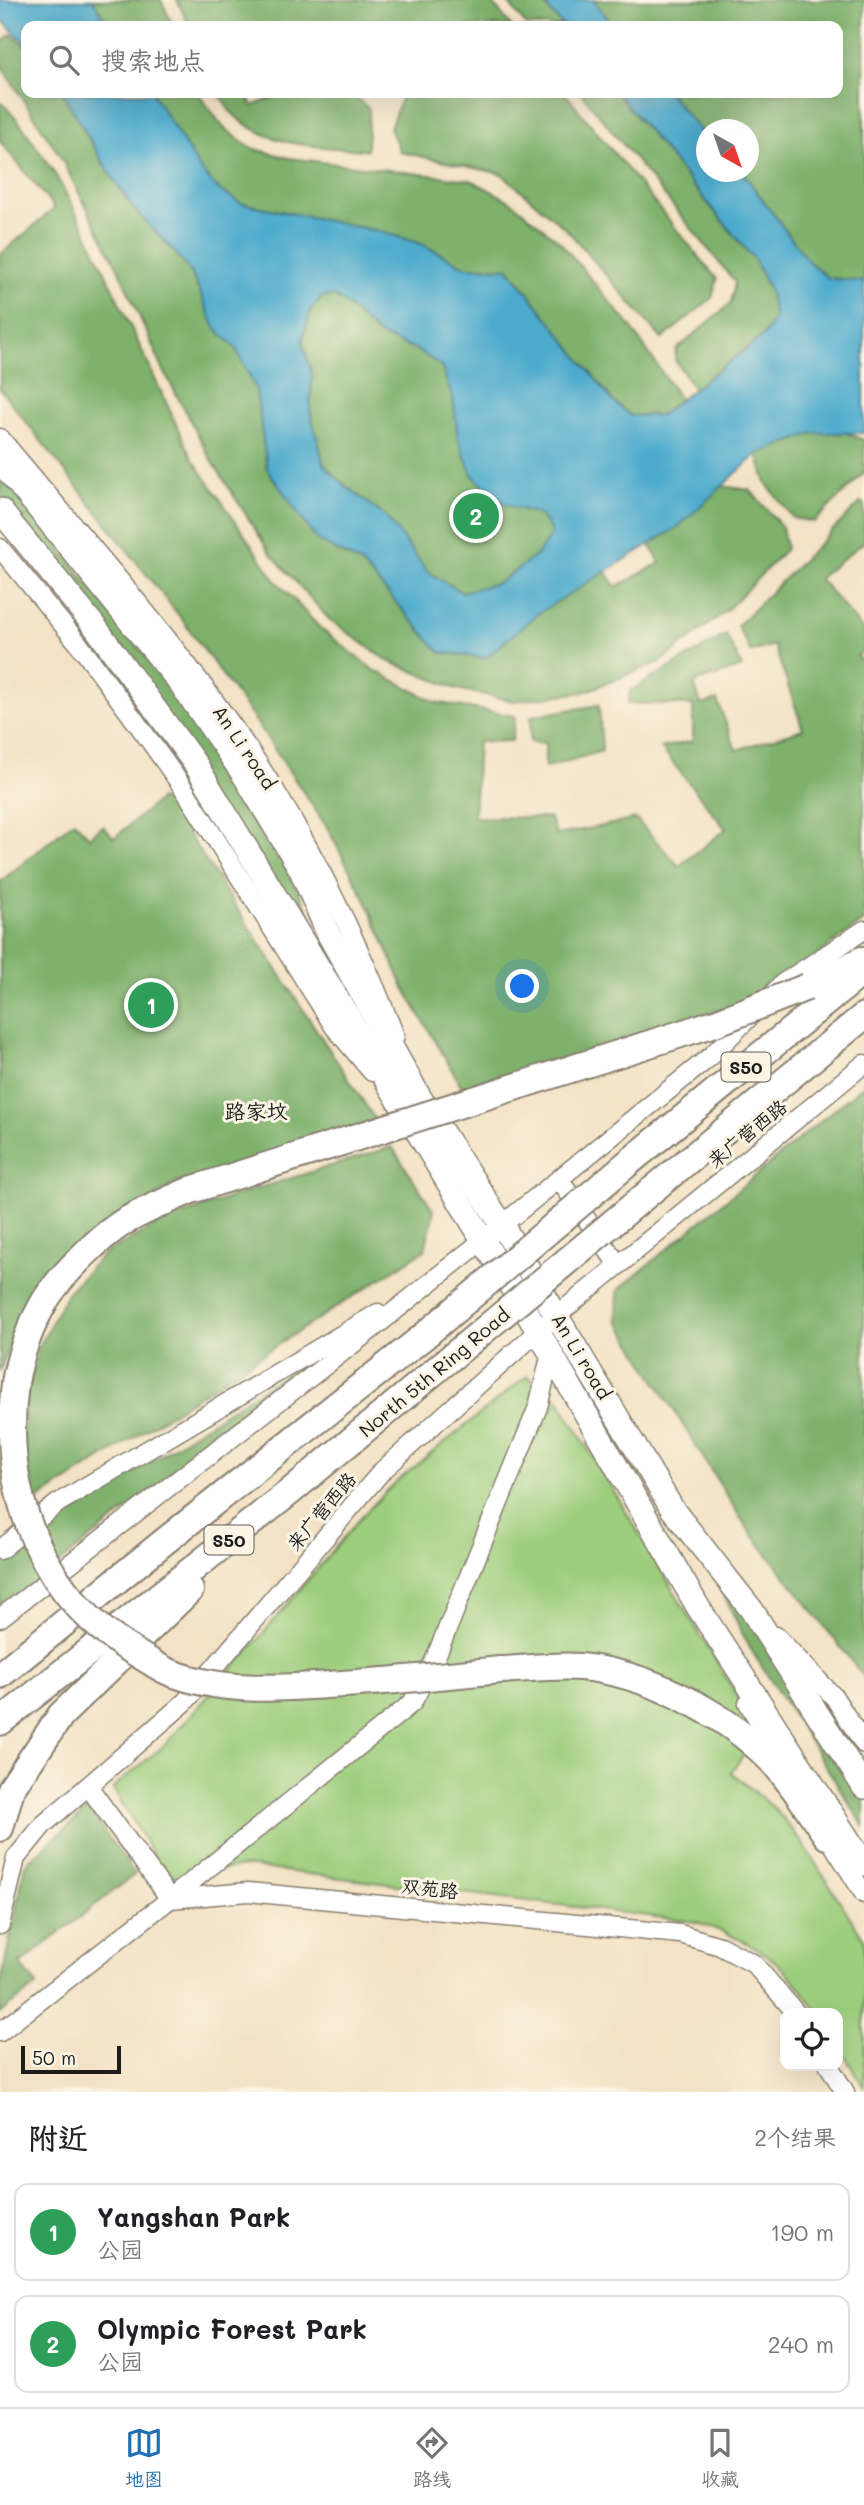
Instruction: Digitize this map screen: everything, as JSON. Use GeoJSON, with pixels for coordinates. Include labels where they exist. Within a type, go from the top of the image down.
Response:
{"type":"FeatureCollection","features":[{"type":"Feature","properties":{"kind":"highway"},"geometry":{"type":"LineString","coordinates":[[827,1836],[771,1759],[738,1733],[684,1698],[636,1678],[580,1667],[500,1670],[264,1690],[211,1684],[168,1671],[116,1642],[74,1605],[49,1572],[23,1520],[11,1472],[9,1414],[21,1350],[46,1299],[81,1257],[138,1214],[191,1190],[715,1023],[807,987],[864,959]]}},
{"type":"Feature","properties":{"kind":"highway","name":"North 5th Ring Road"},"geometry":{"type":"LineString","coordinates":[[0,1675],[175,1532],[423,1337],[628,1163],[864,971]]}},
{"type":"Feature","properties":{"kind":"highway","name":"North 5th Ring Road"},"geometry":{"type":"LineString","coordinates":[[0,1722],[291,1491],[864,1016]]}},
{"type":"Feature","properties":{"kind":"highway"},"geometry":{"type":"LineString","coordinates":[[0,1828],[11,1789],[61,1715],[291,1491]]}},
{"type":"Feature","properties":{"kind":"highway"},"geometry":{"type":"LineString","coordinates":[[0,1661],[45,1639]]}},
{"type":"Feature","properties":{"kind":"main road","name":"An Li road"},"geometry":{"type":"LineString","coordinates":[[0,461],[181,684],[244,775],[300,869],[329,935],[482,1240],[551,1353],[698,1607],[864,1864]]}},
{"type":"Feature","properties":{"kind":"main road","name":"An Li road"},"geometry":{"type":"LineString","coordinates":[[0,510],[96,628],[196,765],[412,1103],[502,1224],[673,1510],[751,1609],[864,1787]]}},
{"type":"Feature","properties":{"kind":"street","name":"An Li road"},"geometry":{"type":"LineString","coordinates":[[0,438],[194,672],[257,762],[304,839],[383,1007],[412,1103]]}},
{"type":"Feature","properties":{"kind":"street","name":"An Li road"},"geometry":{"type":"LineString","coordinates":[[0,548],[78,643],[184,789],[335,1028],[412,1103]]}},
{"type":"Feature","properties":{"kind":"street"},"geometry":{"type":"LineString","coordinates":[[0,1618],[435,1279],[711,1056],[783,983],[864,930]]}},
{"type":"Feature","properties":{"kind":"street","name":"来广营西路"},"geometry":{"type":"LineString","coordinates":[[0,1925],[16,1858],[43,1825],[184,1703],[382,1471],[538,1331],[864,1064]]}},
{"type":"Feature","properties":{"kind":"street"},"geometry":{"type":"LineString","coordinates":[[559,1179],[618,1265]]}},
{"type":"Feature","properties":{"kind":"street"},"geometry":{"type":"LineString","coordinates":[[0,1550],[58,1503],[435,1279]]}},
{"type":"Feature","properties":{"kind":"street"},"geometry":{"type":"LineString","coordinates":[[0,2032],[170,1899],[412,1703],[435,1660],[538,1407],[551,1353]]}},
{"type":"Feature","properties":{"kind":"street","name":"An Li road"},"geometry":{"type":"LineString","coordinates":[[698,1607],[733,1679],[864,1894]]}},
{"type":"Feature","properties":{"kind":"street","name":"An Li road"},"geometry":{"type":"LineString","coordinates":[[751,1609],[834,1697],[864,1744]]}},
{"type":"Feature","properties":{"kind":"street"},"geometry":{"type":"LineString","coordinates":[[88,1786],[170,1899]]}},
{"type":"Feature","properties":{"kind":"street","name":"双苑路"},"geometry":{"type":"LineString","coordinates":[[170,1899],[248,1892],[680,1934],[720,1946],[754,1964],[792,2008]]}},
{"type":"Feature","properties":{"kind":"street"},"geometry":{"type":"LineString","coordinates":[[832,2071],[845,2092]]}},
{"type":"Feature","properties":{"kind":"green space"},"geometry":{"type":"Polygon","coordinates":[[[93,0],[161,0],[171,21],[106,21],[93,0]]]}},
{"type":"Feature","properties":{"kind":"green space"},"geometry":{"type":"Polygon","coordinates":[[[177,0],[490,0],[507,21],[187,21],[177,0]]]}},
{"type":"Feature","properties":{"kind":"green space"},"geometry":{"type":"Polygon","coordinates":[[[506,0],[541,0],[559,21],[523,21],[506,0]]]}},
{"type":"Feature","properties":{"kind":"green space"},"geometry":{"type":"Polygon","coordinates":[[[593,0],[864,0],[864,282],[828,278],[809,262],[749,182],[759,182],[759,119],[696,119],[696,126],[673,98],[843,98],[843,21],[610,21],[593,0]]]}},
{"type":"Feature","properties":{"kind":"green space"},"geometry":{"type":"Polygon","coordinates":[[[11,34],[21,43],[21,96],[0,64],[0,44],[11,34]]]}},
{"type":"Feature","properties":{"kind":"green space"},"geometry":{"type":"Polygon","coordinates":[[[22,98],[66,98],[105,166],[134,209],[173,249],[192,274],[215,328],[235,347],[256,388],[267,469],[317,540],[362,564],[440,652],[486,658],[537,614],[605,570],[616,587],[660,563],[649,543],[678,527],[722,486],[750,490],[782,527],[786,549],[727,610],[662,661],[584,692],[513,701],[457,689],[388,661],[329,619],[270,553],[209,456],[164,371],[117,266],[60,156],[22,98]]]}},
{"type":"Feature","properties":{"kind":"green space"},"geometry":{"type":"Polygon","coordinates":[[[155,98],[202,98],[223,127],[251,148],[289,158],[471,180],[512,202],[560,242],[631,327],[680,399],[660,415],[631,416],[613,401],[508,268],[467,267],[419,243],[382,232],[241,203],[219,190],[203,173],[155,98]]]}},
{"type":"Feature","properties":{"kind":"green space"},"geometry":{"type":"Polygon","coordinates":[[[222,98],[249,98],[252,106],[272,98],[356,98],[369,109],[367,150],[313,146],[277,139],[245,124],[222,98]]]}},
{"type":"Feature","properties":{"kind":"green space"},"geometry":{"type":"Polygon","coordinates":[[[401,98],[569,98],[717,279],[712,298],[662,339],[568,231],[502,174],[400,152],[390,128],[401,98]]]}},
{"type":"Feature","properties":{"kind":"green space"},"geometry":{"type":"Polygon","coordinates":[[[585,98],[621,98],[754,259],[769,289],[775,318],[764,335],[694,389],[675,360],[676,350],[731,303],[735,282],[585,98]]]}},
{"type":"Feature","properties":{"kind":"green space"},"geometry":{"type":"Polygon","coordinates":[[[0,101],[18,120],[55,174],[84,227],[192,458],[276,581],[320,628],[374,670],[435,702],[515,716],[512,741],[478,742],[474,817],[550,818],[556,835],[636,819],[679,866],[726,829],[661,748],[693,741],[693,705],[628,703],[630,691],[726,635],[742,667],[694,683],[701,705],[717,700],[736,750],[803,729],[774,645],[751,652],[737,626],[861,502],[864,504],[864,542],[819,578],[864,631],[864,650],[857,656],[864,664],[864,921],[761,996],[466,1094],[403,986],[366,901],[328,829],[257,723],[180,617],[0,389],[0,255],[55,208],[0,142],[0,101]]]}},
{"type":"Feature","properties":{"kind":"green space"},"geometry":{"type":"Polygon","coordinates":[[[334,296],[379,335],[415,349],[441,366],[453,398],[458,438],[504,504],[541,515],[552,533],[537,555],[498,583],[462,592],[428,572],[407,546],[324,465],[310,411],[312,375],[302,342],[311,309],[323,297],[334,296]]]}},
{"type":"Feature","properties":{"kind":"green space"},"geometry":{"type":"Polygon","coordinates":[[[814,433],[846,433],[864,440],[864,473],[814,522],[793,518],[766,483],[757,454],[814,433]]]}},
{"type":"Feature","properties":{"kind":"green space"},"geometry":{"type":"Polygon","coordinates":[[[0,472],[177,696],[252,805],[296,886],[337,972],[333,975],[0,503],[0,472]]]}},
{"type":"Feature","properties":{"kind":"green space"},"geometry":{"type":"Polygon","coordinates":[[[599,705],[602,751],[545,768],[545,744],[530,742],[531,716],[599,705]]]}},
{"type":"Feature","properties":{"kind":"green space"},"geometry":{"type":"Polygon","coordinates":[[[160,799],[168,803],[376,1121],[172,1185],[43,1284],[16,1329],[0,1372],[0,882],[74,821],[89,837],[103,826],[114,838],[160,799]]]}},
{"type":"Feature","properties":{"kind":"green space"},"geometry":{"type":"Polygon","coordinates":[[[864,1085],[864,1677],[745,1525],[617,1319],[618,1290],[864,1085]]]}},
{"type":"Feature","properties":{"kind":"green space"},"geometry":{"type":"Polygon","coordinates":[[[392,1147],[434,1211],[425,1250],[32,1503],[23,1430],[28,1389],[39,1346],[67,1293],[103,1254],[160,1223],[240,1194],[392,1147]]]}},
{"type":"Feature","properties":{"kind":"green space"},"geometry":{"type":"Polygon","coordinates":[[[297,1366],[302,1372],[0,1610],[0,1560],[297,1366]]]}},
{"type":"Feature","properties":{"kind":"green space"},"geometry":{"type":"Polygon","coordinates":[[[527,1376],[558,1399],[760,1734],[731,1772],[774,1808],[801,1841],[864,1939],[864,2087],[843,2053],[843,2008],[815,2008],[793,1979],[767,1955],[736,1937],[697,1922],[245,1866],[173,1877],[155,1858],[113,1788],[166,1744],[361,1517],[396,1482],[527,1376]]]}},
{"type":"Feature","properties":{"kind":"green space"},"geometry":{"type":"Polygon","coordinates":[[[707,1560],[864,1788],[864,1826],[748,1645],[707,1560]]]}},
{"type":"Feature","properties":{"kind":"green space"},"geometry":{"type":"Polygon","coordinates":[[[88,1809],[135,1874],[20,1964],[37,1985],[0,2013],[0,1988],[25,1864],[88,1809]]]}},
{"type":"Feature","properties":{"kind":"water"},"geometry":{"type":"Polygon","coordinates":[[[0,0],[93,0],[106,21],[21,21],[21,39],[0,18],[0,0]]]}},
{"type":"Feature","properties":{"kind":"water"},"geometry":{"type":"Polygon","coordinates":[[[541,0],[593,0],[610,21],[559,21],[541,0]]]}},
{"type":"Feature","properties":{"kind":"water"},"geometry":{"type":"Polygon","coordinates":[[[66,98],[155,98],[203,173],[219,190],[241,203],[382,232],[419,243],[467,267],[508,268],[613,401],[631,416],[660,415],[764,335],[775,318],[769,289],[754,259],[621,98],[673,98],[696,126],[696,182],[749,182],[809,262],[828,278],[864,282],[864,433],[814,433],[757,454],[678,527],[537,614],[486,658],[440,652],[362,564],[317,540],[267,469],[256,389],[235,347],[215,328],[192,274],[134,209],[105,166],[66,98]],[[334,296],[323,297],[311,309],[302,342],[312,375],[310,411],[324,465],[386,517],[428,572],[462,592],[498,583],[537,555],[552,533],[541,515],[504,504],[472,475],[458,438],[453,398],[441,366],[415,349],[379,335],[334,296]]]}},
{"type":"Feature","properties":{"kind":"place","name":"Olympic Forest Park"},"geometry":{"type":"Point","coordinates":[476,516]}},
{"type":"Feature","properties":{"kind":"place","name":"Yangshan Park"},"geometry":{"type":"Point","coordinates":[151,1005]}},
{"type":"Feature","properties":{"kind":"district","name":"路家坟"},"geometry":{"type":"Point","coordinates":[256,1110]}}]}
